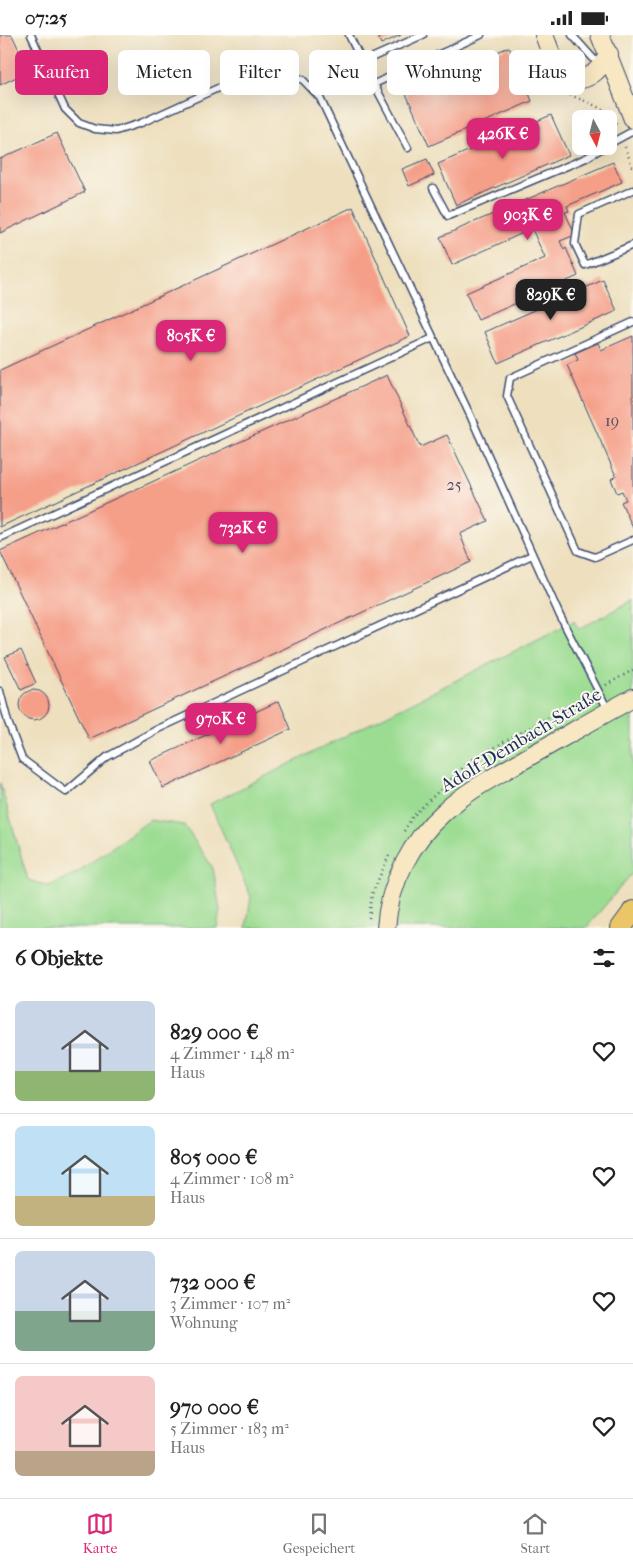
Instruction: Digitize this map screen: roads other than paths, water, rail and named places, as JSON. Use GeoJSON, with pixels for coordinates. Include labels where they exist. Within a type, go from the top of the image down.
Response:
{"type":"FeatureCollection","features":[{"type":"Feature","properties":{"kind":"main road"},"geometry":{"type":"LineString","coordinates":[[544,35],[555,60],[564,73],[574,78],[584,78],[601,65]]}},
{"type":"Feature","properties":{"kind":"main road"},"geometry":{"type":"LineString","coordinates":[[600,35],[601,65],[607,82],[624,97]]}},
{"type":"Feature","properties":{"kind":"main road"},"geometry":{"type":"LineString","coordinates":[[601,65],[624,97],[633,119]]}},
{"type":"Feature","properties":{"kind":"main road","name":"Adolf-Dembach-Straße"},"geometry":{"type":"LineString","coordinates":[[386,928],[390,897],[403,865],[418,839],[444,811],[479,786],[633,698]]}},
{"type":"Feature","properties":{"kind":"lane"},"geometry":{"type":"LineString","coordinates":[[31,35],[65,109],[79,123],[95,129],[116,131],[141,123],[263,69],[284,70],[303,80],[320,98],[434,338],[560,616],[609,711]]}},
{"type":"Feature","properties":{"kind":"lane"},"geometry":{"type":"LineString","coordinates":[[349,35],[362,62],[423,35]]}},
{"type":"Feature","properties":{"kind":"lane"},"geometry":{"type":"LineString","coordinates":[[408,148],[374,84],[481,35]]}},
{"type":"Feature","properties":{"kind":"lane"},"geometry":{"type":"LineString","coordinates":[[572,35],[601,65]]}},
{"type":"Feature","properties":{"kind":"lane"},"geometry":{"type":"LineString","coordinates":[[618,139],[633,131]]}},
{"type":"Feature","properties":{"kind":"lane"},"geometry":{"type":"LineString","coordinates":[[433,189],[448,216],[591,155]]}},
{"type":"Feature","properties":{"kind":"lane"},"geometry":{"type":"LineString","coordinates":[[632,193],[579,213],[575,244],[585,265],[633,245]]}},
{"type":"Feature","properties":{"kind":"lane"},"geometry":{"type":"LineString","coordinates":[[633,323],[510,378],[507,396],[578,551],[595,557],[633,540]]}},
{"type":"Feature","properties":{"kind":"lane"},"geometry":{"type":"LineString","coordinates":[[0,537],[434,338]]}},
{"type":"Feature","properties":{"kind":"lane"},"geometry":{"type":"LineString","coordinates":[[0,691],[8,722],[22,759],[66,792],[107,757],[158,729],[532,555]]}}]}
